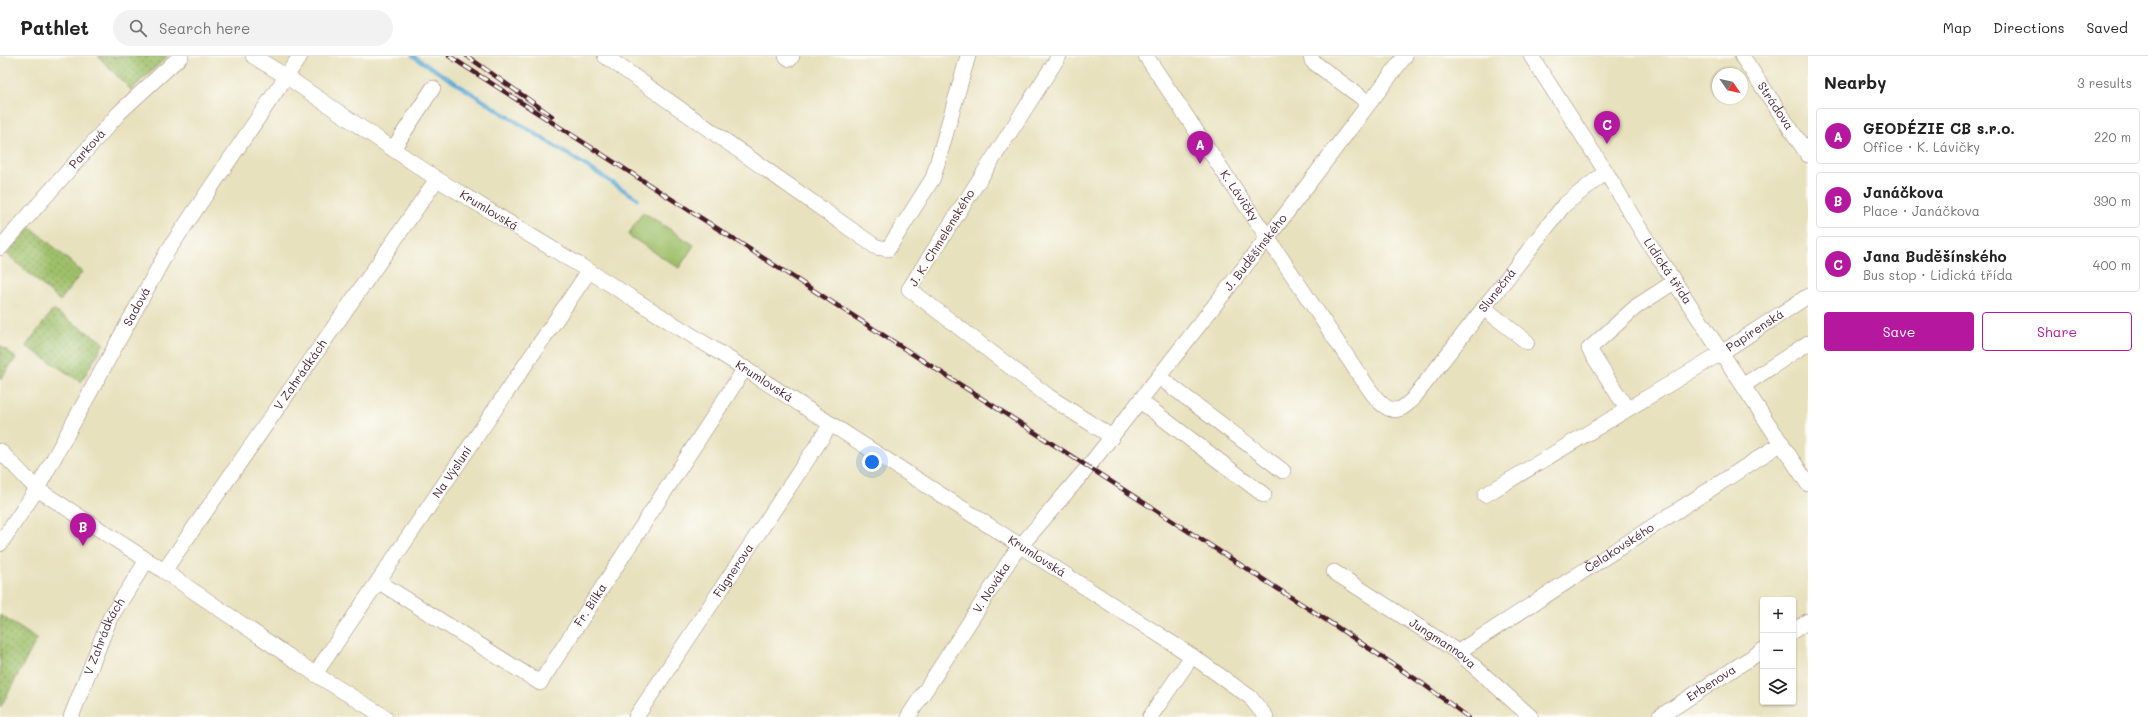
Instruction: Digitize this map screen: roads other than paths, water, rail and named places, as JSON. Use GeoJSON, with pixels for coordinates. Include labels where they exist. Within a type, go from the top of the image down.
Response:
{"type":"FeatureCollection","features":[{"type":"Feature","properties":{"kind":"street","name":"Parková"},"geometry":{"type":"LineString","coordinates":[[0,248],[120,112],[181,56]]}},
{"type":"Feature","properties":{"kind":"street","name":"Krumlovská"},"geometry":{"type":"LineString","coordinates":[[253,56],[287,77],[437,179],[745,368],[1019,546],[1192,656],[1250,696],[1266,717]]}},
{"type":"Feature","properties":{"kind":"street","name":"Sadová"},"geometry":{"type":"LineString","coordinates":[[0,544],[37,489],[168,252],[300,56]]}},
{"type":"Feature","properties":{"kind":"street"},"geometry":{"type":"LineString","coordinates":[[605,56],[876,247],[888,249],[934,178],[968,56]]}},
{"type":"Feature","properties":{"kind":"street"},"geometry":{"type":"LineString","coordinates":[[786,56],[790,58],[792,56]]}},
{"type":"Feature","properties":{"kind":"street","name":"J. K. Chmelenského"},"geometry":{"type":"LineString","coordinates":[[1059,56],[909,289],[1108,442]]}},
{"type":"Feature","properties":{"kind":"street","name":"K. Lávičky"},"geometry":{"type":"LineString","coordinates":[[1146,56],[1358,373],[1385,407],[1392,410]]}},
{"type":"Feature","properties":{"kind":"street"},"geometry":{"type":"LineString","coordinates":[[1311,56],[1312,61],[1369,103]]}},
{"type":"Feature","properties":{"kind":"street","name":"J. Buděšínského"},"geometry":{"type":"LineString","coordinates":[[1088,468],[1267,239],[1405,56]]}},
{"type":"Feature","properties":{"kind":"street","name":"Lidická třída"},"geometry":{"type":"LineString","coordinates":[[1531,56],[1606,172],[1674,282],[1744,385],[1808,484]]}},
{"type":"Feature","properties":{"kind":"street","name":"Strádova"},"geometry":{"type":"LineString","coordinates":[[1742,56],[1808,155]]}},
{"type":"Feature","properties":{"kind":"street"},"geometry":{"type":"LineString","coordinates":[[393,149],[433,88]]}},
{"type":"Feature","properties":{"kind":"street","name":"Slunečná"},"geometry":{"type":"LineString","coordinates":[[1392,410],[1398,409],[1412,400],[1564,205],[1606,172]]}},
{"type":"Feature","properties":{"kind":"street","name":"V Zahrádkách"},"geometry":{"type":"LineString","coordinates":[[164,571],[437,179]]}},
{"type":"Feature","properties":{"kind":"street","name":"Na Výsluní"},"geometry":{"type":"LineString","coordinates":[[315,674],[589,271]]}},
{"type":"Feature","properties":{"kind":"street"},"geometry":{"type":"LineString","coordinates":[[1627,409],[1589,349],[1637,306],[1674,282]]}},
{"type":"Feature","properties":{"kind":"street","name":"Papírenská"},"geometry":{"type":"LineString","coordinates":[[1485,495],[1721,353],[1808,296]]}},
{"type":"Feature","properties":{"kind":"street"},"geometry":{"type":"LineString","coordinates":[[1484,308],[1527,342]]}},
{"type":"Feature","properties":{"kind":"street"},"geometry":{"type":"LineString","coordinates":[[1744,385],[1808,343]]}},
{"type":"Feature","properties":{"kind":"street","name":"Fr. Bílka"},"geometry":{"type":"LineString","coordinates":[[379,582],[540,683],[745,368]]}},
{"type":"Feature","properties":{"kind":"street"},"geometry":{"type":"LineString","coordinates":[[1159,377],[1284,472]]}},
{"type":"Feature","properties":{"kind":"street"},"geometry":{"type":"LineString","coordinates":[[1140,401],[1264,495]]}},
{"type":"Feature","properties":{"kind":"street","name":"Fügnerova"},"geometry":{"type":"LineString","coordinates":[[636,717],[831,424]]}},
{"type":"Feature","properties":{"kind":"street","name":"Čelakovského"},"geometry":{"type":"LineString","coordinates":[[1458,652],[1782,443]]}},
{"type":"Feature","properties":{"kind":"street"},"geometry":{"type":"LineString","coordinates":[[0,451],[37,489],[164,571],[315,674],[385,717]]}},
{"type":"Feature","properties":{"kind":"street","name":"V. Nováka"},"geometry":{"type":"LineString","coordinates":[[908,717],[1019,546],[1088,468]]}},
{"type":"Feature","properties":{"kind":"street","name":"V Zahrádkách"},"geometry":{"type":"LineString","coordinates":[[71,717],[110,618],[147,560]]}},
{"type":"Feature","properties":{"kind":"street","name":"Jungmannova"},"geometry":{"type":"LineString","coordinates":[[1343,575],[1458,652],[1531,717]]}},
{"type":"Feature","properties":{"kind":"street"},"geometry":{"type":"LineString","coordinates":[[1796,629],[1808,621]]}},
{"type":"Feature","properties":{"kind":"street","name":"Erbenova"},"geometry":{"type":"LineString","coordinates":[[1659,717],[1760,652]]}},
{"type":"Feature","properties":{"kind":"street"},"geometry":{"type":"LineString","coordinates":[[1150,717],[1192,656]]}},
{"type":"Feature","properties":{"kind":"waterway"},"geometry":{"type":"LineString","coordinates":[[413,56],[638,199]]}},
{"type":"Feature","properties":{"kind":"railway"},"geometry":{"type":"LineString","coordinates":[[449,56],[1317,614],[1423,684],[1468,717]]}},
{"type":"Feature","properties":{"kind":"railway"},"geometry":{"type":"LineString","coordinates":[[467,56],[552,116]]}},
{"type":"Feature","properties":{"kind":"place","name":"Jana Buděšínského"},"geometry":{"type":"Point","coordinates":[1607,144]}},
{"type":"Feature","properties":{"kind":"place","name":"GEODÉZIE CB s.r.o."},"geometry":{"type":"Point","coordinates":[1200,164]}},
{"type":"Feature","properties":{"kind":"place","name":"Janáčkova"},"geometry":{"type":"Point","coordinates":[83,546]}}]}
